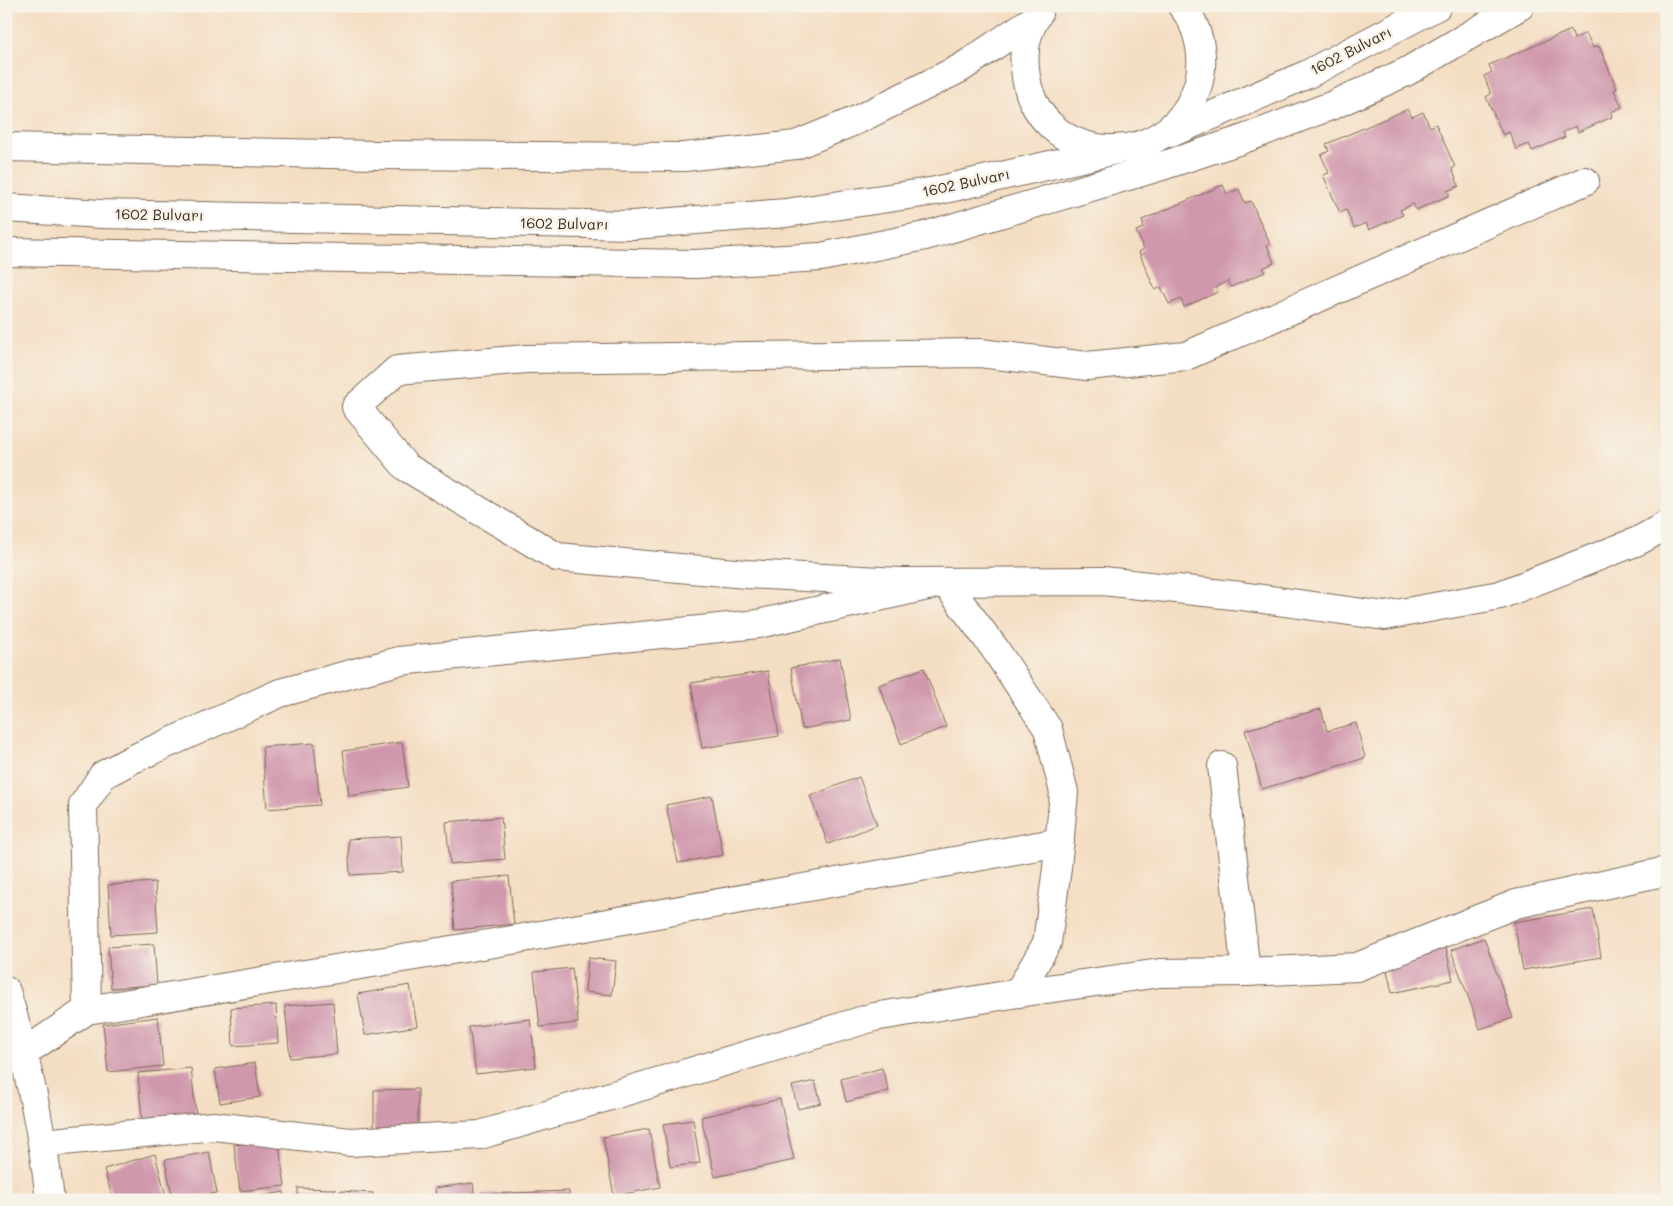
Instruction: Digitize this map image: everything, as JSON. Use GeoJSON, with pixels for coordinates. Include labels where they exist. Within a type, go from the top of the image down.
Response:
{"type":"FeatureCollection","features":[{"type":"Feature","properties":{"kind":"street","name":"1602 Bulvarı"},"geometry":{"type":"LineString","coordinates":[[1154,141],[1172,128],[1186,112],[1196,94],[1201,73],[1201,51],[1196,30],[1182,6]]}},
{"type":"Feature","properties":{"kind":"street","name":"1602 Bulvarı"},"geometry":{"type":"LineString","coordinates":[[6,208],[100,214],[633,225],[786,213],[936,191],[1136,147],[1154,141],[1308,74],[1437,6]]}},
{"type":"Feature","properties":{"kind":"street"},"geometry":{"type":"LineString","coordinates":[[6,252],[695,264],[822,257],[925,236],[1166,165],[1241,140],[1333,105],[1406,72],[1520,6]]}},
{"type":"Feature","properties":{"kind":"street","name":"1602 Bulvarı"},"geometry":{"type":"LineString","coordinates":[[1039,13],[1027,38],[1024,59],[1026,80],[1036,105],[1043,117],[1058,131],[1076,142],[1096,149],[1116,150]]}},
{"type":"Feature","properties":{"kind":"street","name":"1602 Bulvarı"},"geometry":{"type":"LineString","coordinates":[[6,147],[366,154],[684,157],[796,145],[857,120],[961,68],[1039,13]]}},
{"type":"Feature","properties":{"kind":"street"},"geometry":{"type":"LineString","coordinates":[[1585,181],[1186,356],[1087,366],[980,353],[526,359],[398,370],[356,407],[406,467],[557,558],[746,574],[945,582],[1103,581],[1241,596],[1385,616],[1500,595],[1638,541],[1667,525]]}},
{"type":"Feature","properties":{"kind":"street"},"geometry":{"type":"LineString","coordinates":[[945,582],[995,649],[1048,729],[1064,792],[1060,842],[1047,943],[1018,993]]}},
{"type":"Feature","properties":{"kind":"street"},"geometry":{"type":"LineString","coordinates":[[88,1010],[83,805],[103,775],[133,759],[280,693],[399,662],[758,624],[945,582]]}},
{"type":"Feature","properties":{"kind":"street"},"geometry":{"type":"LineString","coordinates":[[1222,766],[1246,972]]}},
{"type":"Feature","properties":{"kind":"street"},"geometry":{"type":"LineString","coordinates":[[25,1052],[88,1010],[512,940],[1060,842]]}},
{"type":"Feature","properties":{"kind":"street"},"geometry":{"type":"LineString","coordinates":[[43,1143],[214,1126],[350,1142],[480,1135],[874,1017],[1160,972],[1246,972],[1357,967],[1516,904],[1667,871]]}},
{"type":"Feature","properties":{"kind":"street"},"geometry":{"type":"LineString","coordinates":[[6,991],[25,1052],[43,1143],[50,1200]]}},
{"type":"Feature","properties":{"kind":"building"},"geometry":{"type":"Polygon","coordinates":[[[1571,30],[1574,39],[1586,33],[1593,48],[1599,46],[1617,89],[1614,90],[1622,107],[1611,112],[1612,117],[1578,132],[1576,126],[1563,132],[1565,137],[1532,151],[1529,144],[1516,149],[1509,132],[1503,135],[1486,97],[1491,94],[1484,76],[1492,72],[1489,65],[1571,30]]]}},
{"type":"Feature","properties":{"kind":"building"},"geometry":{"type":"Polygon","coordinates":[[[1408,109],[1412,117],[1423,112],[1430,127],[1436,124],[1455,167],[1452,169],[1459,186],[1447,191],[1450,195],[1416,210],[1413,204],[1400,210],[1403,215],[1369,230],[1366,223],[1354,228],[1346,210],[1340,213],[1323,175],[1329,173],[1321,155],[1329,151],[1326,144],[1408,109]]]}},
{"type":"Feature","properties":{"kind":"building"},"geometry":{"type":"Polygon","coordinates":[[[1223,185],[1227,194],[1239,189],[1245,203],[1251,201],[1270,244],[1267,245],[1274,263],[1263,268],[1265,272],[1231,287],[1228,281],[1216,287],[1218,292],[1184,307],[1181,299],[1169,304],[1161,287],[1155,290],[1139,252],[1144,249],[1136,231],[1144,228],[1142,220],[1223,185]]]}},
{"type":"Feature","properties":{"kind":"building"},"geometry":{"type":"Polygon","coordinates":[[[840,658],[851,720],[802,729],[791,668],[840,658]]]}},
{"type":"Feature","properties":{"kind":"building"},"geometry":{"type":"Polygon","coordinates":[[[924,668],[946,727],[901,744],[879,685],[924,668]]]}},
{"type":"Feature","properties":{"kind":"building"},"geometry":{"type":"Polygon","coordinates":[[[768,671],[779,736],[702,748],[691,683],[768,671]]]}},
{"type":"Feature","properties":{"kind":"building"},"geometry":{"type":"Polygon","coordinates":[[[1321,709],[1327,731],[1356,723],[1365,758],[1262,789],[1245,730],[1321,709]]]}},
{"type":"Feature","properties":{"kind":"building"},"geometry":{"type":"Polygon","coordinates":[[[402,742],[408,787],[349,796],[343,751],[402,742]]]}},
{"type":"Feature","properties":{"kind":"building"},"geometry":{"type":"Polygon","coordinates":[[[314,743],[320,805],[267,809],[262,747],[314,743]]]}},
{"type":"Feature","properties":{"kind":"building"},"geometry":{"type":"Polygon","coordinates":[[[859,777],[877,825],[828,844],[810,796],[859,777]]]}},
{"type":"Feature","properties":{"kind":"building"},"geometry":{"type":"Polygon","coordinates":[[[712,796],[723,855],[678,863],[666,805],[712,796]]]}},
{"type":"Feature","properties":{"kind":"building"},"geometry":{"type":"Polygon","coordinates":[[[501,817],[505,859],[450,864],[446,822],[501,817]]]}},
{"type":"Feature","properties":{"kind":"building"},"geometry":{"type":"Polygon","coordinates":[[[401,836],[403,872],[350,875],[348,839],[401,836]]]}},
{"type":"Feature","properties":{"kind":"building"},"geometry":{"type":"Polygon","coordinates":[[[509,876],[514,924],[455,930],[451,881],[509,876]]]}},
{"type":"Feature","properties":{"kind":"building"},"geometry":{"type":"Polygon","coordinates":[[[155,882],[158,932],[111,935],[108,885],[155,882]]]}},
{"type":"Feature","properties":{"kind":"building"},"geometry":{"type":"Polygon","coordinates":[[[1593,909],[1601,957],[1523,970],[1514,922],[1593,909]]]}},
{"type":"Feature","properties":{"kind":"building"},"geometry":{"type":"Polygon","coordinates":[[[1484,938],[1513,1018],[1480,1029],[1451,950],[1484,938]]]}},
{"type":"Feature","properties":{"kind":"building"},"geometry":{"type":"Polygon","coordinates":[[[154,944],[157,985],[111,988],[108,947],[154,944]]]}},
{"type":"Feature","properties":{"kind":"building"},"geometry":{"type":"Polygon","coordinates":[[[1445,944],[1453,980],[1392,993],[1384,957],[1445,944]]]}},
{"type":"Feature","properties":{"kind":"building"},"geometry":{"type":"Polygon","coordinates":[[[588,958],[616,961],[612,995],[585,992],[588,958]]]}},
{"type":"Feature","properties":{"kind":"building"},"geometry":{"type":"Polygon","coordinates":[[[572,968],[578,1023],[540,1027],[534,972],[572,968]]]}},
{"type":"Feature","properties":{"kind":"building"},"geometry":{"type":"Polygon","coordinates":[[[410,985],[417,1026],[365,1035],[358,994],[410,985]]]}},
{"type":"Feature","properties":{"kind":"building"},"geometry":{"type":"Polygon","coordinates":[[[333,1002],[337,1054],[290,1058],[285,1006],[333,1002]]]}},
{"type":"Feature","properties":{"kind":"building"},"geometry":{"type":"Polygon","coordinates":[[[276,1005],[278,1043],[233,1046],[231,1008],[276,1005]]]}},
{"type":"Feature","properties":{"kind":"building"},"geometry":{"type":"Polygon","coordinates":[[[158,1017],[163,1066],[108,1072],[103,1024],[158,1017]]]}},
{"type":"Feature","properties":{"kind":"building"},"geometry":{"type":"Polygon","coordinates":[[[530,1019],[536,1067],[476,1074],[469,1027],[530,1019]]]}},
{"type":"Feature","properties":{"kind":"building"},"geometry":{"type":"Polygon","coordinates":[[[255,1063],[260,1097],[220,1103],[215,1069],[255,1063]]]}},
{"type":"Feature","properties":{"kind":"building"},"geometry":{"type":"Polygon","coordinates":[[[191,1068],[196,1115],[142,1120],[138,1073],[191,1068]]]}},
{"type":"Feature","properties":{"kind":"building"},"geometry":{"type":"Polygon","coordinates":[[[882,1068],[889,1091],[846,1102],[841,1079],[882,1068]]]}},
{"type":"Feature","properties":{"kind":"building"},"geometry":{"type":"Polygon","coordinates":[[[815,1081],[821,1103],[798,1109],[792,1086],[815,1081]]]}},
{"type":"Feature","properties":{"kind":"building"},"geometry":{"type":"Polygon","coordinates":[[[418,1089],[418,1131],[374,1132],[374,1090],[418,1089]]]}},
{"type":"Feature","properties":{"kind":"building"},"geometry":{"type":"Polygon","coordinates":[[[780,1099],[794,1160],[715,1177],[701,1117],[780,1099]]]}},
{"type":"Feature","properties":{"kind":"building"},"geometry":{"type":"Polygon","coordinates":[[[693,1120],[700,1163],[670,1167],[663,1124],[693,1120]]]}},
{"type":"Feature","properties":{"kind":"building"},"geometry":{"type":"Polygon","coordinates":[[[649,1129],[660,1187],[614,1196],[603,1137],[649,1129]]]}},
{"type":"Feature","properties":{"kind":"building"},"geometry":{"type":"Polygon","coordinates":[[[278,1139],[285,1186],[240,1191],[234,1145],[278,1139]]]}},
{"type":"Feature","properties":{"kind":"building"},"geometry":{"type":"Polygon","coordinates":[[[209,1152],[217,1193],[173,1200],[165,1160],[209,1152]]]}},
{"type":"Feature","properties":{"kind":"building"},"geometry":{"type":"Polygon","coordinates":[[[155,1154],[167,1200],[113,1200],[104,1169],[155,1154]]]}},
{"type":"Feature","properties":{"kind":"building"},"geometry":{"type":"Polygon","coordinates":[[[473,1183],[475,1200],[436,1200],[435,1188],[473,1183]]]}},
{"type":"Feature","properties":{"kind":"building"},"geometry":{"type":"Polygon","coordinates":[[[298,1188],[335,1189],[335,1200],[298,1200],[298,1188]]]}},
{"type":"Feature","properties":{"kind":"building"},"geometry":{"type":"Polygon","coordinates":[[[340,1191],[373,1193],[372,1200],[339,1200],[340,1191]]]}},
{"type":"Feature","properties":{"kind":"building"},"geometry":{"type":"Polygon","coordinates":[[[569,1191],[569,1200],[481,1200],[481,1194],[569,1191]]]}},
{"type":"Feature","properties":{"kind":"building"},"geometry":{"type":"Polygon","coordinates":[[[284,1192],[286,1200],[245,1199],[284,1192]]]}}]}
